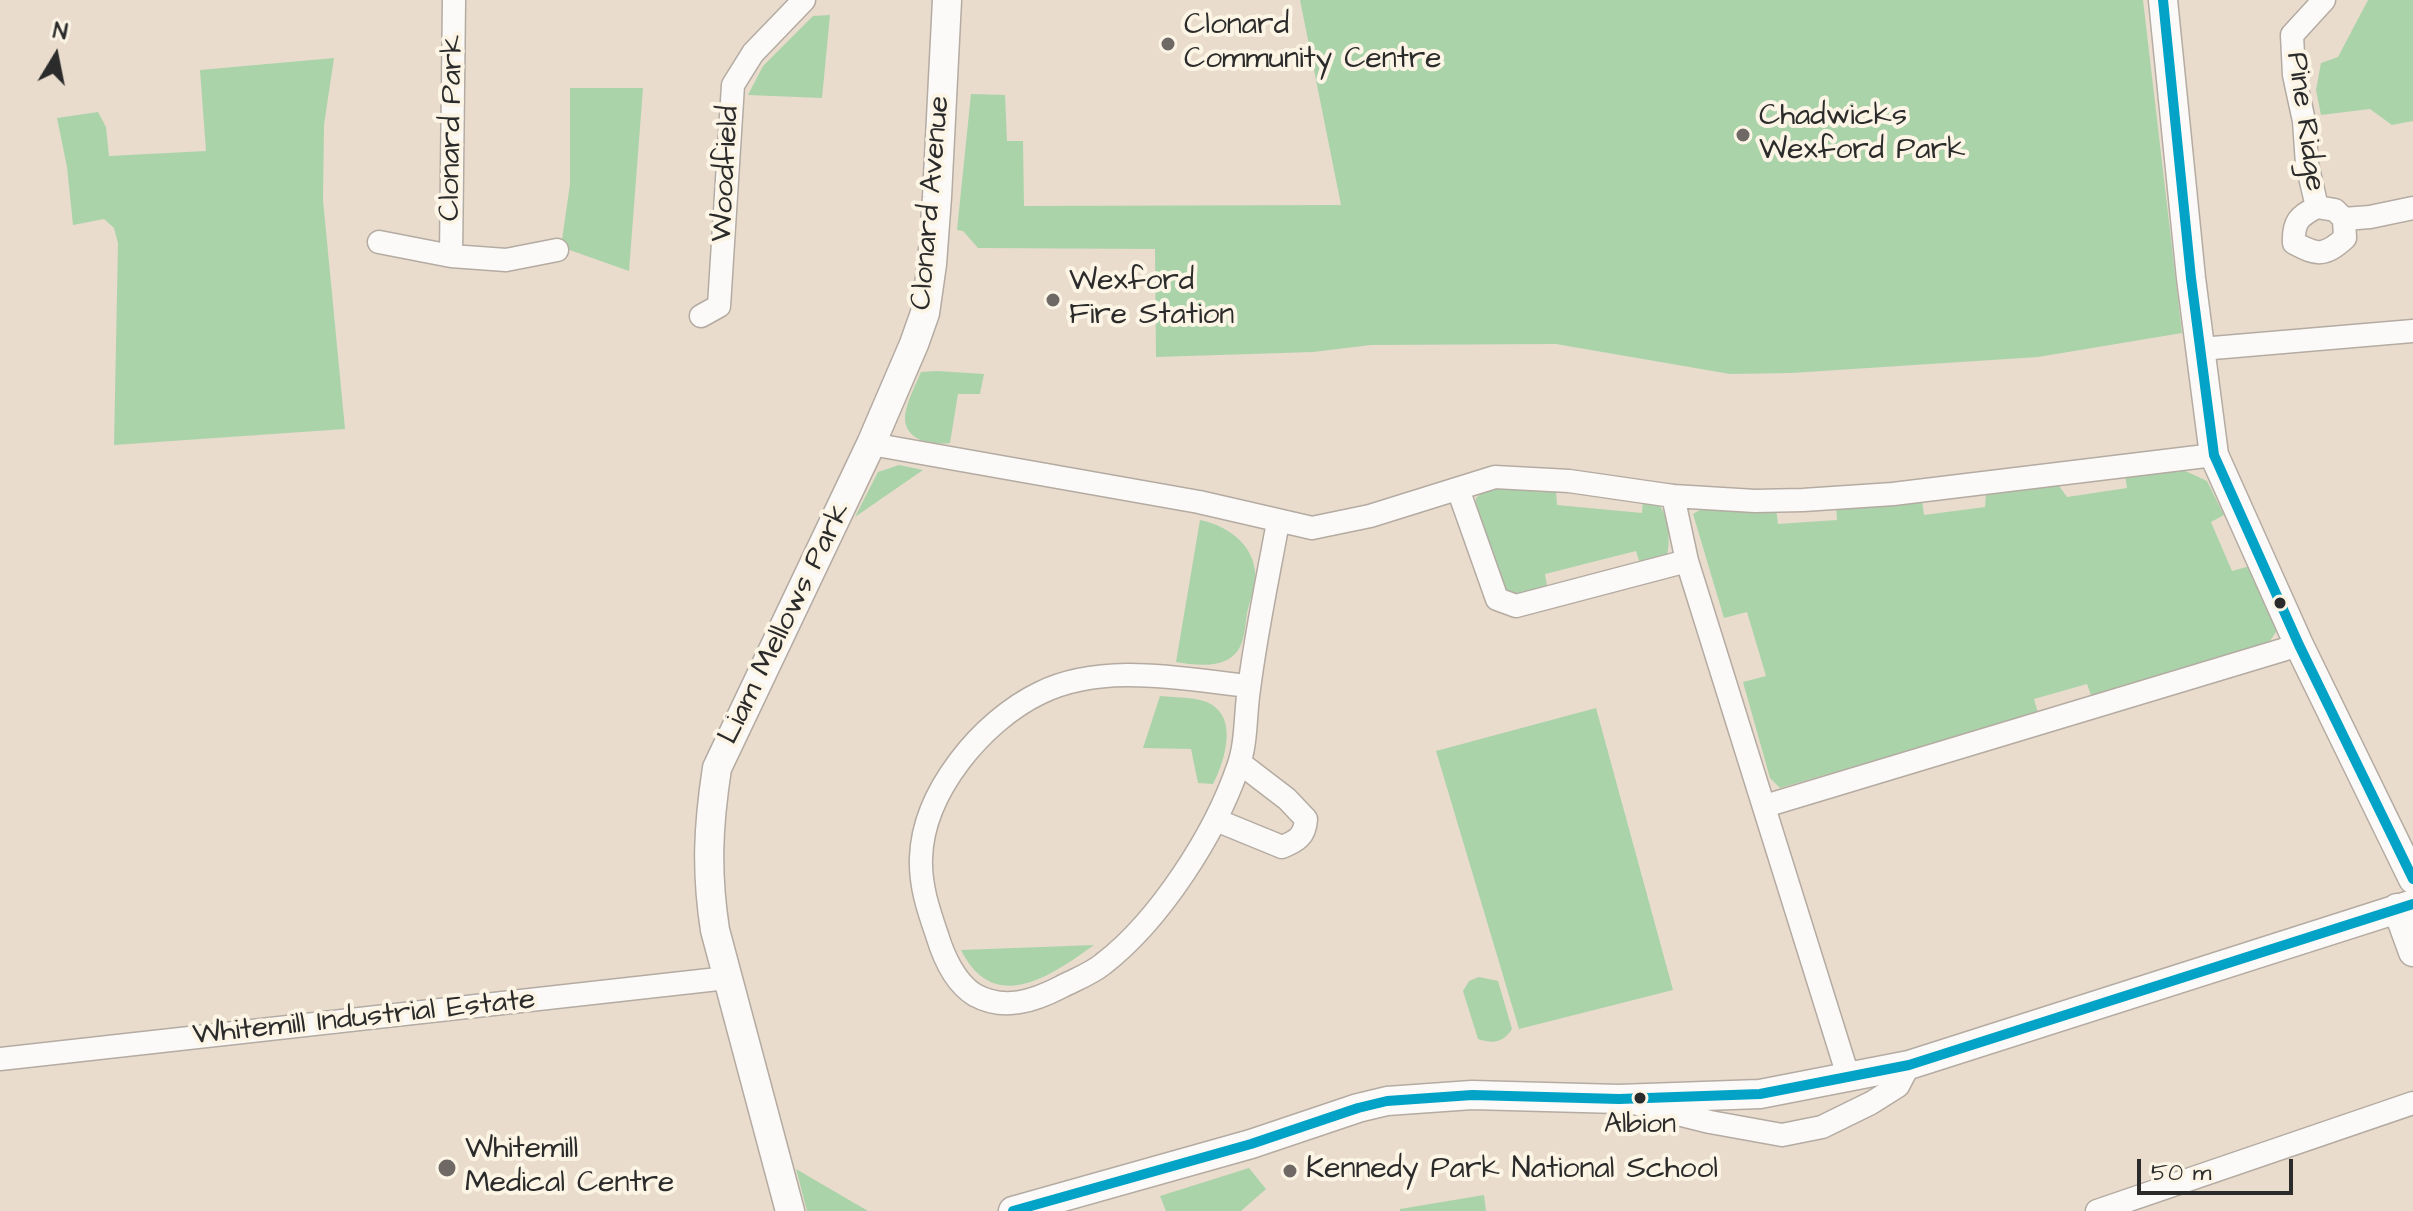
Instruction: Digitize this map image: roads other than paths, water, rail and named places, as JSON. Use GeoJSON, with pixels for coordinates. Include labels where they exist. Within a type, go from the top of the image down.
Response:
{"type":"FeatureCollection","features":[{"type":"Feature","properties":{"kind":"street","name":"Clonard Park"},"geometry":{"type":"LineString","coordinates":[[451,256],[454,0]]}},
{"type":"Feature","properties":{"kind":"street","name":"Woodfield"},"geometry":{"type":"LineString","coordinates":[[701,316],[719,306],[733,85],[753,53],[804,0]]}},
{"type":"Feature","properties":{"kind":"street","name":"Clonard Avenue"},"geometry":{"type":"LineString","coordinates":[[871,444],[925,313],[937,197],[947,0]]}},
{"type":"Feature","properties":{"kind":"street"},"geometry":{"type":"LineString","coordinates":[[2163,0],[2191,282],[2214,455],[2299,645],[2413,879]]}},
{"type":"Feature","properties":{"kind":"street","name":"Pine Ridge"},"geometry":{"type":"LineString","coordinates":[[2317,207],[2307,164],[2304,121],[2294,75],[2292,35],[2324,0]]}},
{"type":"Feature","properties":{"kind":"street","name":"Pine Ridge"},"geometry":{"type":"LineString","coordinates":[[2317,207],[2335,210],[2344,219],[2345,238],[2331,250],[2314,253],[2294,243],[2293,227],[2300,216],[2317,207]]}},
{"type":"Feature","properties":{"kind":"street","name":"Pine Ridge"},"geometry":{"type":"LineString","coordinates":[[2344,219],[2413,208]]}},
{"type":"Feature","properties":{"kind":"street","name":"Clonard Park"},"geometry":{"type":"LineString","coordinates":[[379,242],[451,256],[506,260],[557,250]]}},
{"type":"Feature","properties":{"kind":"street"},"geometry":{"type":"LineString","coordinates":[[2201,349],[2413,331]]}},
{"type":"Feature","properties":{"kind":"street"},"geometry":{"type":"LineString","coordinates":[[871,444],[1199,502],[1312,528],[1370,516],[1495,477],[1569,481],[1673,496],[1755,501],[1893,494],[2214,455]]}},
{"type":"Feature","properties":{"kind":"street","name":"Liam Mellows Park"},"geometry":{"type":"LineString","coordinates":[[790,1211],[715,930],[708,882],[709,823],[717,768],[871,444]]}},
{"type":"Feature","properties":{"kind":"street"},"geometry":{"type":"LineString","coordinates":[[1458,489],[1497,599],[1516,606],[1687,561]]}},
{"type":"Feature","properties":{"kind":"street"},"geometry":{"type":"LineString","coordinates":[[1673,496],[1687,561],[1849,1079]]}},
{"type":"Feature","properties":{"kind":"street"},"geometry":{"type":"LineString","coordinates":[[1249,686],[1170,678],[1103,676],[1040,693],[998,721],[961,756],[935,802],[926,828],[921,856],[922,881],[942,950],[956,976],[974,995],[1006,1004],[1036,1000],[1102,965],[1137,932],[1168,895],[1216,820],[1240,763],[1249,686],[1278,522]]}},
{"type":"Feature","properties":{"kind":"street"},"geometry":{"type":"LineString","coordinates":[[1765,806],[2299,645]]}},
{"type":"Feature","properties":{"kind":"street"},"geometry":{"type":"LineString","coordinates":[[1216,820],[1282,847],[1301,837],[1305,828],[1306,819],[1287,799],[1240,763]]}},
{"type":"Feature","properties":{"kind":"street"},"geometry":{"type":"LineString","coordinates":[[1013,1211],[1236,1149],[1387,1101],[1472,1095],[1619,1099],[1760,1094],[1849,1079],[1909,1065],[2405,906],[2413,952]]}},
{"type":"Feature","properties":{"kind":"street","name":"Whitemill Industrial Estate"},"geometry":{"type":"LineString","coordinates":[[0,1059],[727,978]]}},
{"type":"Feature","properties":{"kind":"street"},"geometry":{"type":"LineString","coordinates":[[1619,1099],[1710,1122],[1782,1135],[1822,1127],[1871,1103],[1898,1086],[1909,1065]]}},
{"type":"Feature","properties":{"kind":"street"},"geometry":{"type":"LineString","coordinates":[[2097,1211],[2413,1103]]}},
{"type":"Feature","properties":{"kind":"place","name":"Clonard Community Centre"},"geometry":{"type":"Point","coordinates":[1168,44]}},
{"type":"Feature","properties":{"kind":"place","name":"Chadwicks Wexford Park"},"geometry":{"type":"Point","coordinates":[1743,135]}},
{"type":"Feature","properties":{"kind":"place","name":"Wexford Fire Station"},"geometry":{"type":"Point","coordinates":[1053,300]}},
{"type":"Feature","properties":{"kind":"place","name":"Albion"},"geometry":{"type":"Point","coordinates":[1640,1098]}},
{"type":"Feature","properties":{"kind":"place","name":"Whitemill Medical Centre"},"geometry":{"type":"Point","coordinates":[447,1168]}},
{"type":"Feature","properties":{"kind":"place","name":"Kennedy Park National School"},"geometry":{"type":"Point","coordinates":[1290,1171]}}]}
